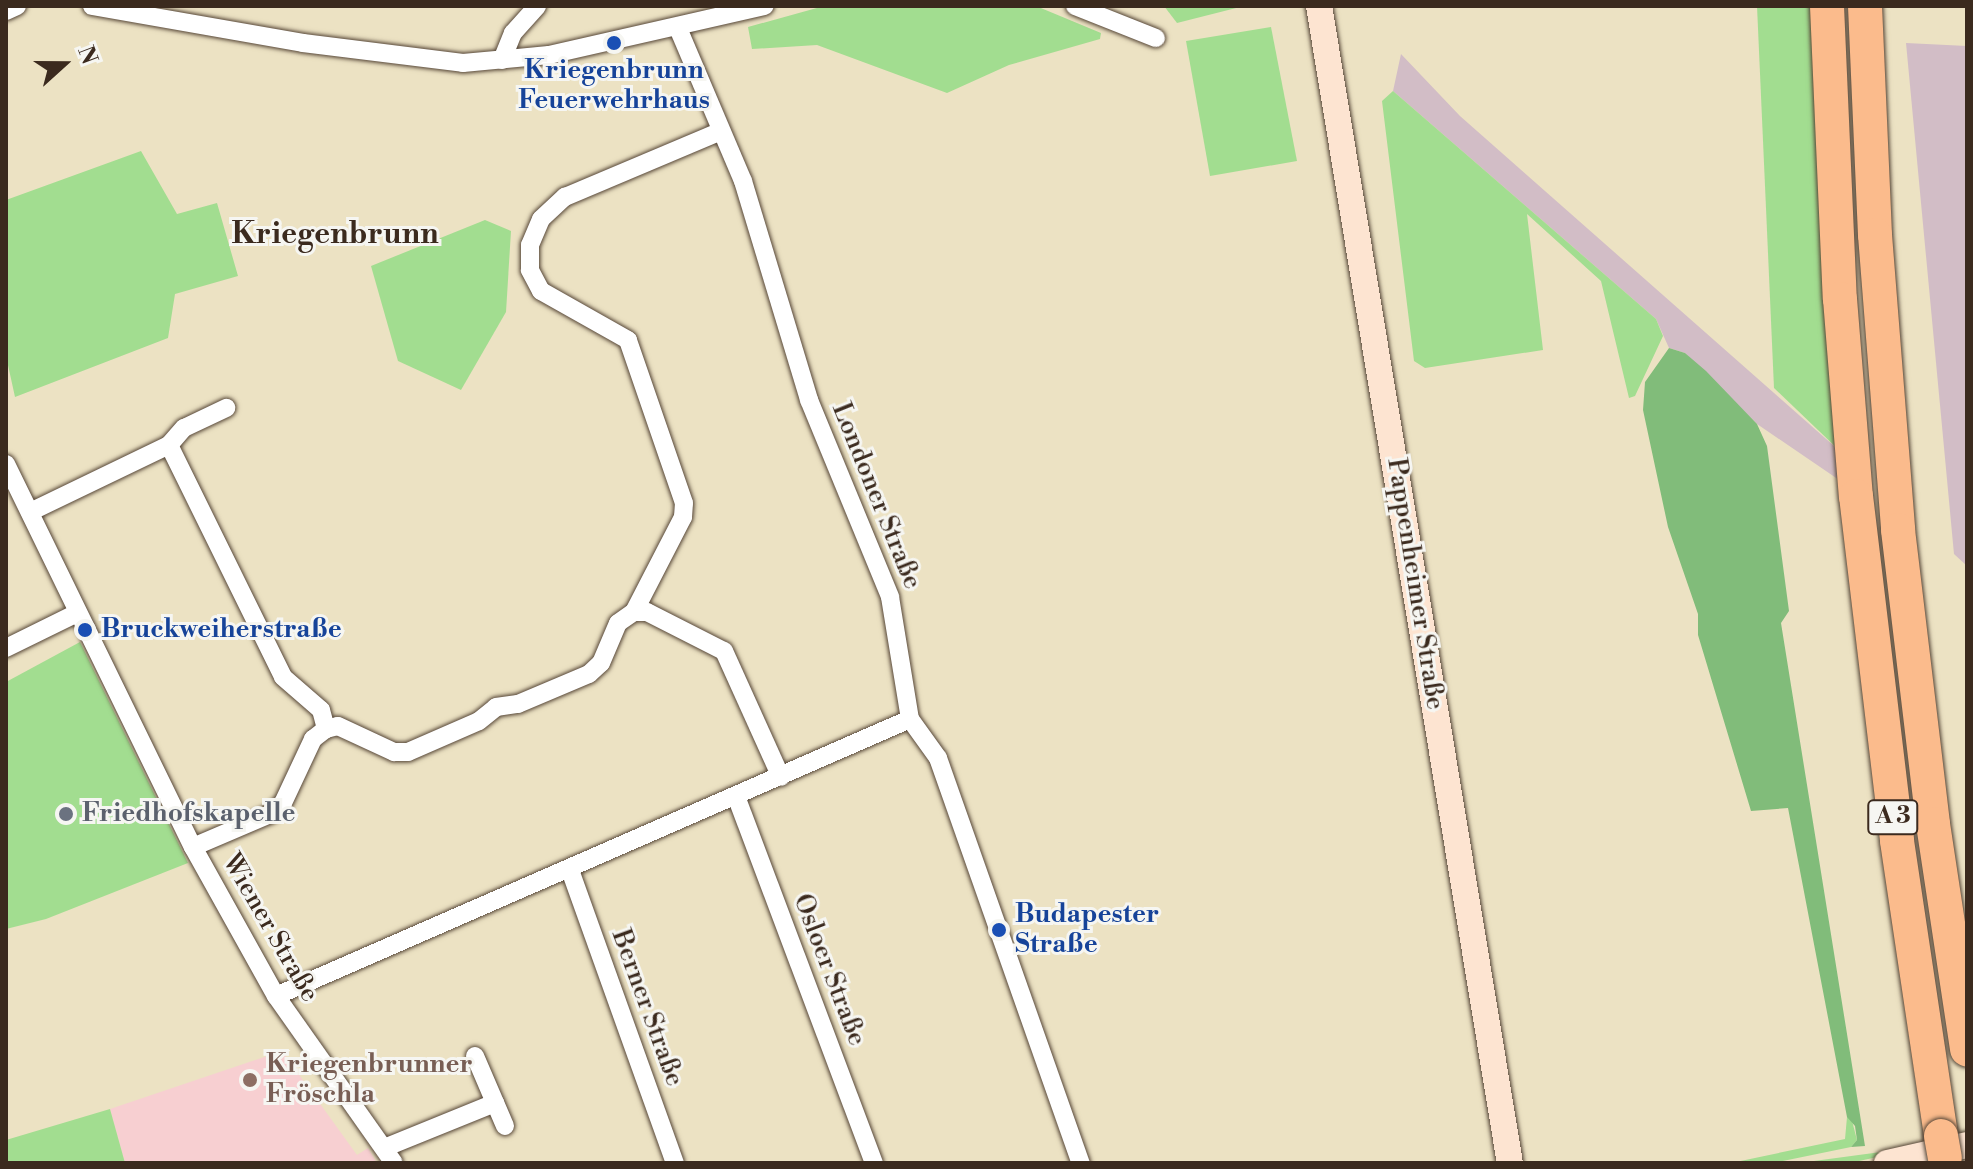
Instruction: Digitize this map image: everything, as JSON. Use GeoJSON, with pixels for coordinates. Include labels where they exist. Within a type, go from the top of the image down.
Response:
{"type":"FeatureCollection","features":[{"type":"Feature","properties":{"kind":"highway","name":"A 3"},"geometry":{"type":"LineString","coordinates":[[1827,6],[1837,238],[1856,496],[1895,826],[1953,1149]]}},
{"type":"Feature","properties":{"kind":"highway","name":"A 3"},"geometry":{"type":"LineString","coordinates":[[1865,6],[1875,235],[1898,530],[1933,824],[1967,1049]]}},
{"type":"Feature","properties":{"kind":"street"},"geometry":{"type":"LineString","coordinates":[[6,11],[17,6]]}},
{"type":"Feature","properties":{"kind":"street"},"geometry":{"type":"LineString","coordinates":[[92,6],[413,60],[502,60],[678,28],[764,6]]}},
{"type":"Feature","properties":{"kind":"street"},"geometry":{"type":"LineString","coordinates":[[502,60],[513,33],[537,6]]}},
{"type":"Feature","properties":{"kind":"street"},"geometry":{"type":"LineString","coordinates":[[1075,6],[1156,38]]}},
{"type":"Feature","properties":{"kind":"street","name":"Pappenheimer Straße"},"geometry":{"type":"LineString","coordinates":[[1321,16],[1510,1163]]}},
{"type":"Feature","properties":{"kind":"street","name":"Londoner Straße"},"geometry":{"type":"LineString","coordinates":[[678,28],[764,239],[809,400],[890,597],[910,719],[938,758],[1081,1163]]}},
{"type":"Feature","properties":{"kind":"street"},"geometry":{"type":"LineString","coordinates":[[193,847],[270,814],[283,803],[313,739],[326,729],[338,726],[394,752],[408,752],[479,721],[496,707],[518,704],[589,674],[601,663],[618,623],[634,612],[683,517],[684,503],[628,340],[546,295],[533,279],[530,245],[541,219],[556,203],[721,131]]}},
{"type":"Feature","properties":{"kind":"street"},"geometry":{"type":"LineString","coordinates":[[30,512],[169,445],[184,428],[226,408]]}},
{"type":"Feature","properties":{"kind":"street"},"geometry":{"type":"LineString","coordinates":[[169,445],[283,677],[321,710],[326,729]]}},
{"type":"Feature","properties":{"kind":"street","name":"Wiener Straße"},"geometry":{"type":"LineString","coordinates":[[6,464],[193,847],[276,996],[389,1156],[495,1103]]}},
{"type":"Feature","properties":{"kind":"street"},"geometry":{"type":"LineString","coordinates":[[634,612],[647,612],[724,651],[781,777]]}},
{"type":"Feature","properties":{"kind":"street"},"geometry":{"type":"LineString","coordinates":[[6,648],[77,613]]}},
{"type":"Feature","properties":{"kind":"street"},"geometry":{"type":"LineString","coordinates":[[276,996],[910,719]]}},
{"type":"Feature","properties":{"kind":"street","name":"Osloer Straße"},"geometry":{"type":"LineString","coordinates":[[736,796],[874,1163]]}},
{"type":"Feature","properties":{"kind":"street","name":"Berner Straße"},"geometry":{"type":"LineString","coordinates":[[570,870],[675,1163]]}},
{"type":"Feature","properties":{"kind":"street"},"geometry":{"type":"LineString","coordinates":[[475,1056],[505,1126]]}},
{"type":"Feature","properties":{"kind":"street"},"geometry":{"type":"LineString","coordinates":[[1887,1163],[1953,1149]]}},
{"type":"Feature","properties":{"kind":"shaded area"},"geometry":{"type":"Polygon","coordinates":[[[1906,43],[1967,46],[1967,566],[1954,554],[1906,43]]]}},
{"type":"Feature","properties":{"kind":"shaded area"},"geometry":{"type":"Polygon","coordinates":[[[1401,54],[1460,116],[1842,453],[1845,484],[1757,424],[1685,353],[1669,348],[1656,319],[1393,91],[1401,54]]]}},
{"type":"Feature","properties":{"kind":"shaded area","name":"Kriegenbrunner Fröschla"},"geometry":{"type":"Polygon","coordinates":[[[282,1051],[357,1155],[368,1148],[377,1163],[125,1163],[110,1109],[282,1051]]]}},
{"type":"Feature","properties":{"kind":"green space"},"geometry":{"type":"Polygon","coordinates":[[[824,6],[1036,6],[1101,33],[1100,39],[1009,65],[947,93],[817,45],[752,49],[748,27],[824,6]]]}},
{"type":"Feature","properties":{"kind":"green space"},"geometry":{"type":"Polygon","coordinates":[[[1164,6],[1244,6],[1177,23],[1164,6]]]}},
{"type":"Feature","properties":{"kind":"green space"},"geometry":{"type":"Polygon","coordinates":[[[1757,6],[1815,6],[1842,453],[1774,388],[1757,6]]]}},
{"type":"Feature","properties":{"kind":"green space"},"geometry":{"type":"Polygon","coordinates":[[[1271,27],[1297,161],[1210,176],[1186,41],[1271,27]]]}},
{"type":"Feature","properties":{"kind":"green space"},"geometry":{"type":"Polygon","coordinates":[[[1393,91],[1656,319],[1663,336],[1635,396],[1629,398],[1601,281],[1527,214],[1543,350],[1425,368],[1414,361],[1382,101],[1393,91]]]}},
{"type":"Feature","properties":{"kind":"green space"},"geometry":{"type":"Polygon","coordinates":[[[141,151],[177,214],[217,203],[238,276],[175,294],[168,338],[15,397],[6,356],[6,200],[141,151]]]}},
{"type":"Feature","properties":{"kind":"green space"},"geometry":{"type":"Polygon","coordinates":[[[485,220],[511,231],[506,312],[461,390],[398,361],[371,266],[485,220]]]}},
{"type":"Feature","properties":{"kind":"green space"},"geometry":{"type":"Polygon","coordinates":[[[1669,348],[1685,353],[1706,371],[1757,424],[1767,446],[1789,611],[1781,623],[1865,1146],[1851,1147],[1857,1140],[1855,1126],[1847,1117],[1788,808],[1751,811],[1698,635],[1698,614],[1668,527],[1643,410],[1645,382],[1669,348]]]}},
{"type":"Feature","properties":{"kind":"green space"},"geometry":{"type":"Polygon","coordinates":[[[80,642],[188,863],[46,919],[6,929],[6,682],[80,642]]]}},
{"type":"Feature","properties":{"kind":"green space"},"geometry":{"type":"Polygon","coordinates":[[[110,1109],[125,1163],[6,1163],[6,1140],[110,1109]]]}},
{"type":"Feature","properties":{"kind":"green space"},"geometry":{"type":"Polygon","coordinates":[[[1847,1117],[1851,1117],[1857,1140],[1851,1147],[1773,1163],[1731,1163],[1845,1139],[1847,1117]]]}},
{"type":"Feature","properties":{"kind":"green space"},"geometry":{"type":"Polygon","coordinates":[[[1881,1152],[1882,1156],[1850,1163],[1799,1163],[1881,1152]]]}},
{"type":"Feature","properties":{"kind":"place","name":"Kriegenbrunn Feuerwehrhaus"},"geometry":{"type":"Point","coordinates":[614,43]}},
{"type":"Feature","properties":{"kind":"place","name":"Bruckweiherstraße"},"geometry":{"type":"Point","coordinates":[85,630]}},
{"type":"Feature","properties":{"kind":"place","name":"Friedhofskapelle"},"geometry":{"type":"Point","coordinates":[66,814]}},
{"type":"Feature","properties":{"kind":"place","name":"Budapester Straße"},"geometry":{"type":"Point","coordinates":[999,930]}},
{"type":"Feature","properties":{"kind":"place","name":"Kriegenbrunner Fröschla"},"geometry":{"type":"Point","coordinates":[250,1080]}},
{"type":"Feature","properties":{"kind":"district","name":"Kriegenbrunn"},"geometry":{"type":"Point","coordinates":[335,234]}}]}
